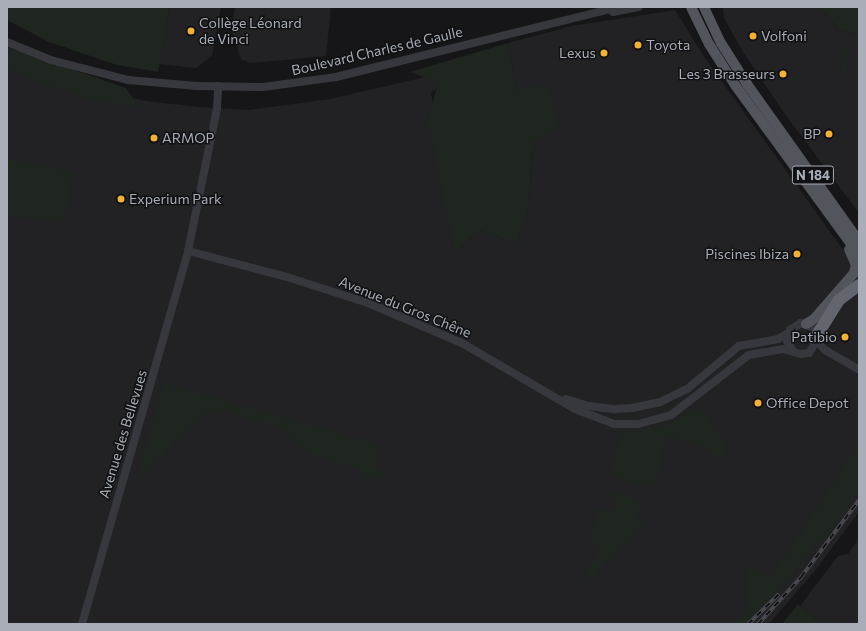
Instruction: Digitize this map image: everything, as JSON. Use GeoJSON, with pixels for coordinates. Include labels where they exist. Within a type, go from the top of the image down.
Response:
{"type":"FeatureCollection","features":[{"type":"Feature","properties":{"kind":"highway"},"geometry":{"type":"LineString","coordinates":[[817,338],[839,300],[859,285]]}},
{"type":"Feature","properties":{"kind":"main road"},"geometry":{"type":"LineString","coordinates":[[682,7],[698,23]]}},
{"type":"Feature","properties":{"kind":"main road","name":"N 184"},"geometry":{"type":"LineString","coordinates":[[691,7],[698,23],[734,85],[859,255]]}},
{"type":"Feature","properties":{"kind":"main road","name":"N 184"},"geometry":{"type":"LineString","coordinates":[[696,7],[711,25],[747,84],[777,127],[859,240]]}},
{"type":"Feature","properties":{"kind":"main road","name":"N 184"},"geometry":{"type":"LineString","coordinates":[[704,7],[711,25]]}},
{"type":"Feature","properties":{"kind":"main road","name":"N 184"},"geometry":{"type":"LineString","coordinates":[[710,7],[711,25]]}},
{"type":"Feature","properties":{"kind":"main road"},"geometry":{"type":"LineString","coordinates":[[777,127],[784,129],[859,230]]}},
{"type":"Feature","properties":{"kind":"main road"},"geometry":{"type":"LineString","coordinates":[[806,324],[814,319],[854,274],[856,265],[848,241]]}},
{"type":"Feature","properties":{"kind":"street","name":"Boulevard Charles de Gaulle"},"geometry":{"type":"LineString","coordinates":[[7,42],[51,60],[121,78],[150,83],[218,86],[278,86],[336,77],[618,7]]}},
{"type":"Feature","properties":{"kind":"street","name":"Boulevard Charles de Gaulle"},"geometry":{"type":"LineString","coordinates":[[565,20],[639,7]]}},
{"type":"Feature","properties":{"kind":"street","name":"Avenue des Bellevues"},"geometry":{"type":"LineString","coordinates":[[82,624],[188,251],[216,108],[218,86]]}},
{"type":"Feature","properties":{"kind":"street","name":"Avenue du Gros Chêne"},"geometry":{"type":"LineString","coordinates":[[188,251],[280,275],[368,303],[462,344],[586,414],[614,424],[638,424],[666,418],[689,403],[745,356],[782,349],[793,351]]}},
{"type":"Feature","properties":{"kind":"street"},"geometry":{"type":"LineString","coordinates":[[834,356],[793,351],[787,343],[788,332],[795,325],[806,324],[813,328],[817,338],[834,356],[859,370]]}},
{"type":"Feature","properties":{"kind":"street","name":"Avenue du Gros Chêne"},"geometry":{"type":"LineString","coordinates":[[556,396],[589,406],[615,409],[641,407],[669,399],[687,389],[739,346],[778,339],[788,332]]}},
{"type":"Feature","properties":{"kind":"street"},"geometry":{"type":"LineString","coordinates":[[807,353],[814,349],[817,338]]}},
{"type":"Feature","properties":{"kind":"street"},"geometry":{"type":"LineString","coordinates":[[614,424],[615,409]]}},
{"type":"Feature","properties":{"kind":"shaded area"},"geometry":{"type":"Polygon","coordinates":[[[7,7],[170,7],[158,72],[117,65],[49,42],[7,20],[7,7]]]}},
{"type":"Feature","properties":{"kind":"shaded area","name":"Collège Léonard de Vinci"},"geometry":{"type":"Polygon","coordinates":[[[170,7],[221,7],[212,56],[196,68],[159,64],[170,7]]]}},
{"type":"Feature","properties":{"kind":"shaded area"},"geometry":{"type":"Polygon","coordinates":[[[235,7],[331,7],[326,56],[250,63],[241,59],[231,30],[235,7]]]}},
{"type":"Feature","properties":{"kind":"shaded area"},"geometry":{"type":"Polygon","coordinates":[[[723,7],[817,7],[827,15],[839,30],[859,34],[859,213],[784,113],[743,52],[724,18],[723,7]]]}},
{"type":"Feature","properties":{"kind":"shaded area"},"geometry":{"type":"Polygon","coordinates":[[[817,7],[859,7],[859,34],[839,30],[827,15],[817,7]]]}},
{"type":"Feature","properties":{"kind":"shaded area"},"geometry":{"type":"Polygon","coordinates":[[[675,10],[705,58],[859,272],[859,512],[817,568],[769,624],[7,624],[7,49],[113,94],[146,101],[198,107],[248,110],[330,99],[438,74],[443,87],[431,92],[455,252],[480,230],[517,244],[529,202],[532,143],[516,90],[508,43],[572,26],[675,10]]]}},
{"type":"Feature","properties":{"kind":"shaded area"},"geometry":{"type":"Polygon","coordinates":[[[508,43],[516,90],[547,85],[560,127],[532,143],[529,202],[517,244],[480,230],[455,252],[428,121],[438,83],[410,72],[508,43]]]}},
{"type":"Feature","properties":{"kind":"shaded area"},"geometry":{"type":"Polygon","coordinates":[[[7,47],[126,88],[139,107],[89,100],[7,69],[7,47]]]}},
{"type":"Feature","properties":{"kind":"shaded area"},"geometry":{"type":"Polygon","coordinates":[[[843,48],[850,50],[845,73],[838,68],[843,48]]]}},
{"type":"Feature","properties":{"kind":"shaded area"},"geometry":{"type":"Polygon","coordinates":[[[7,159],[75,172],[74,177],[71,177],[64,223],[34,217],[7,217],[7,159]]]}},
{"type":"Feature","properties":{"kind":"shaded area"},"geometry":{"type":"Polygon","coordinates":[[[164,383],[380,445],[374,468],[384,472],[381,480],[364,475],[358,469],[307,453],[278,427],[223,410],[214,415],[208,411],[136,480],[164,383]]]}},
{"type":"Feature","properties":{"kind":"shaded area"},"geometry":{"type":"Polygon","coordinates":[[[695,409],[704,410],[726,447],[723,454],[717,457],[707,448],[665,436],[656,484],[650,487],[613,476],[612,472],[620,438],[625,432],[666,425],[695,409]]]}},
{"type":"Feature","properties":{"kind":"shaded area"},"geometry":{"type":"Polygon","coordinates":[[[859,443],[859,490],[824,543],[820,540],[788,579],[745,624],[733,624],[750,608],[746,587],[749,563],[768,578],[771,575],[800,535],[859,443]]]}},
{"type":"Feature","properties":{"kind":"shaded area"},"geometry":{"type":"Polygon","coordinates":[[[613,492],[639,500],[641,504],[637,521],[646,524],[587,581],[585,578],[600,550],[589,538],[599,509],[615,511],[618,504],[612,497],[613,492]]]}},
{"type":"Feature","properties":{"kind":"shaded area"},"geometry":{"type":"Polygon","coordinates":[[[859,530],[859,624],[823,624],[800,606],[838,556],[848,554],[857,541],[859,530]]]}},
{"type":"Feature","properties":{"kind":"shaded area"},"geometry":{"type":"Polygon","coordinates":[[[798,604],[800,606],[823,624],[782,624],[798,604]]]}},
{"type":"Feature","properties":{"kind":"railway"},"geometry":{"type":"LineString","coordinates":[[758,624],[801,577],[859,500]]}},
{"type":"Feature","properties":{"kind":"railway"},"geometry":{"type":"LineString","coordinates":[[748,624],[779,594]]}},
{"type":"Feature","properties":{"kind":"place","name":"Collège Léonard de Vinci"},"geometry":{"type":"Point","coordinates":[191,31]}},
{"type":"Feature","properties":{"kind":"place","name":"Volfoni"},"geometry":{"type":"Point","coordinates":[753,36]}},
{"type":"Feature","properties":{"kind":"place","name":"Toyota"},"geometry":{"type":"Point","coordinates":[638,45]}},
{"type":"Feature","properties":{"kind":"place","name":"Lexus"},"geometry":{"type":"Point","coordinates":[604,53]}},
{"type":"Feature","properties":{"kind":"place","name":"Les 3 Brasseurs"},"geometry":{"type":"Point","coordinates":[783,74]}},
{"type":"Feature","properties":{"kind":"place","name":"BP"},"geometry":{"type":"Point","coordinates":[829,134]}},
{"type":"Feature","properties":{"kind":"place","name":"ARMOP"},"geometry":{"type":"Point","coordinates":[154,138]}},
{"type":"Feature","properties":{"kind":"place","name":"Experium Park"},"geometry":{"type":"Point","coordinates":[121,199]}},
{"type":"Feature","properties":{"kind":"place","name":"Piscines Ibiza"},"geometry":{"type":"Point","coordinates":[797,254]}},
{"type":"Feature","properties":{"kind":"place","name":"Patibio"},"geometry":{"type":"Point","coordinates":[845,337]}},
{"type":"Feature","properties":{"kind":"place","name":"Office Depot"},"geometry":{"type":"Point","coordinates":[758,403]}}]}
